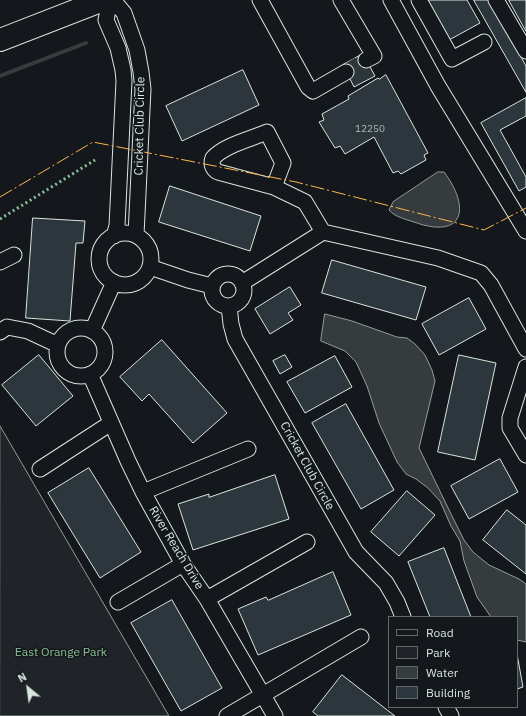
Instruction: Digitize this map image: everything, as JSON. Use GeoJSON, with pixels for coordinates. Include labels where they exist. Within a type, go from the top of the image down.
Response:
{"type":"FeatureCollection","features":[{"type":"Feature","properties":{"kind":"highway"},"geometry":{"type":"LineString","coordinates":[[0,40],[103,0]]}},
{"type":"Feature","properties":{"kind":"street","name":"Cricket Club Circle"},"geometry":{"type":"LineString","coordinates":[[111,0],[124,13],[137,50],[141,72],[142,89],[136,236]]}},
{"type":"Feature","properties":{"kind":"street"},"geometry":{"type":"LineString","coordinates":[[111,0],[106,20],[118,48],[124,81],[117,226],[114,236]]}},
{"type":"Feature","properties":{"kind":"street"},"geometry":{"type":"LineString","coordinates":[[341,0],[370,58]]}},
{"type":"Feature","properties":{"kind":"street"},"geometry":{"type":"LineString","coordinates":[[391,0],[438,86],[526,231]]}},
{"type":"Feature","properties":{"kind":"street"},"geometry":{"type":"LineString","coordinates":[[419,0],[452,59],[484,42]]}},
{"type":"Feature","properties":{"kind":"street"},"geometry":{"type":"LineString","coordinates":[[496,0],[526,51]]}},
{"type":"Feature","properties":{"kind":"street"},"geometry":{"type":"LineString","coordinates":[[263,1],[308,87],[314,91],[346,72]]}},
{"type":"Feature","properties":{"kind":"street"},"geometry":{"type":"LineString","coordinates":[[274,187],[283,163],[267,132],[227,148],[213,158],[214,170],[218,172],[274,187],[305,202],[323,232]]}},
{"type":"Feature","properties":{"kind":"street"},"geometry":{"type":"LineString","coordinates":[[242,283],[323,232],[438,258],[481,273],[491,285],[526,349]]}},
{"type":"Feature","properties":{"kind":"street"},"geometry":{"type":"LineString","coordinates":[[123,233],[136,236],[140,238],[147,246],[151,256],[150,266],[146,274],[135,282],[122,284],[114,282],[104,273],[99,261],[102,248],[106,242],[114,236],[123,233]]}},
{"type":"Feature","properties":{"kind":"street"},"geometry":{"type":"LineString","coordinates":[[0,262],[14,254]]}},
{"type":"Feature","properties":{"kind":"street"},"geometry":{"type":"LineString","coordinates":[[150,266],[188,280],[212,286]]}},
{"type":"Feature","properties":{"kind":"street"},"geometry":{"type":"LineString","coordinates":[[225,274],[235,275],[242,283],[244,289],[243,296],[236,304],[223,306],[215,300],[212,292],[212,286],[216,279],[225,274]]}},
{"type":"Feature","properties":{"kind":"street"},"geometry":{"type":"LineString","coordinates":[[92,331],[114,282]]}},
{"type":"Feature","properties":{"kind":"street","name":"Cricket Club Circle"},"geometry":{"type":"LineString","coordinates":[[229,306],[230,324],[235,339],[345,534],[356,552],[386,583],[397,602],[403,616]]}},
{"type":"Feature","properties":{"kind":"street"},"geometry":{"type":"LineString","coordinates":[[0,332],[7,327],[28,331],[58,345]]}},
{"type":"Feature","properties":{"kind":"street"},"geometry":{"type":"LineString","coordinates":[[84,328],[92,331],[100,338],[105,352],[101,365],[90,374],[76,375],[66,370],[59,361],[57,353],[58,345],[62,338],[71,331],[84,328]]}},
{"type":"Feature","properties":{"kind":"street"},"geometry":{"type":"LineString","coordinates":[[526,367],[510,418],[510,428],[526,455]]}},
{"type":"Feature","properties":{"kind":"street","name":"River Reach Drive"},"geometry":{"type":"LineString","coordinates":[[90,374],[143,492],[183,564],[207,598],[275,716]]}},
{"type":"Feature","properties":{"kind":"street"},"geometry":{"type":"LineString","coordinates":[[40,469],[111,423]]}},
{"type":"Feature","properties":{"kind":"street"},"geometry":{"type":"LineString","coordinates":[[143,492],[248,448]]}},
{"type":"Feature","properties":{"kind":"street"},"geometry":{"type":"LineString","coordinates":[[207,598],[307,542]]}},
{"type":"Feature","properties":{"kind":"street"},"geometry":{"type":"LineString","coordinates":[[118,602],[183,564]]}},
{"type":"Feature","properties":{"kind":"street"},"geometry":{"type":"LineString","coordinates":[[226,716],[362,637]]}},
{"type":"Feature","properties":{"kind":"green space","name":"East Orange Park"},"geometry":{"type":"Polygon","coordinates":[[[0,426],[169,716],[0,716],[0,426]]]}},
{"type":"Feature","properties":{"kind":"water"},"geometry":{"type":"Polygon","coordinates":[[[438,172],[444,172],[453,185],[458,198],[460,208],[458,217],[453,224],[444,227],[431,226],[400,218],[389,210],[393,202],[438,172]]]}},
{"type":"Feature","properties":{"kind":"water"},"geometry":{"type":"Polygon","coordinates":[[[325,314],[352,321],[397,337],[407,338],[425,355],[435,381],[419,448],[464,540],[473,552],[489,565],[519,579],[526,584],[526,642],[518,640],[518,616],[490,616],[477,597],[464,561],[460,541],[451,526],[440,501],[428,488],[406,474],[397,462],[379,423],[367,386],[356,362],[345,351],[321,341],[325,314]]]}},
{"type":"Feature","properties":{"kind":"building"},"geometry":{"type":"Polygon","coordinates":[[[426,0],[467,0],[480,23],[449,40],[426,0]]]}},
{"type":"Feature","properties":{"kind":"building"},"geometry":{"type":"Polygon","coordinates":[[[474,0],[489,0],[526,66],[526,92],[474,0]]]}},
{"type":"Feature","properties":{"kind":"building"},"geometry":{"type":"Polygon","coordinates":[[[509,0],[526,0],[526,31],[509,0]]]}},
{"type":"Feature","properties":{"kind":"building"},"geometry":{"type":"Polygon","coordinates":[[[363,54],[375,76],[354,87],[343,65],[363,54]]]}},
{"type":"Feature","properties":{"kind":"building"},"geometry":{"type":"Polygon","coordinates":[[[243,70],[259,105],[182,141],[166,106],[243,70]]]}},
{"type":"Feature","properties":{"kind":"building"},"geometry":{"type":"Polygon","coordinates":[[[386,75],[428,153],[424,155],[426,160],[401,174],[398,171],[393,173],[374,137],[345,154],[340,146],[335,148],[319,122],[324,120],[322,114],[349,99],[348,96],[378,78],[379,79],[386,75]]]}},
{"type":"Feature","properties":{"kind":"building"},"geometry":{"type":"Polygon","coordinates":[[[526,98],[526,116],[500,130],[526,177],[526,187],[519,191],[481,123],[526,98]]]}},
{"type":"Feature","properties":{"kind":"building"},"geometry":{"type":"Polygon","coordinates":[[[170,186],[261,216],[250,251],[159,222],[170,186]]]}},
{"type":"Feature","properties":{"kind":"building"},"geometry":{"type":"Polygon","coordinates":[[[33,218],[85,221],[83,243],[76,243],[70,321],[26,318],[33,218]]]}},
{"type":"Feature","properties":{"kind":"building"},"geometry":{"type":"Polygon","coordinates":[[[332,260],[426,287],[416,320],[322,293],[332,260]]]}},
{"type":"Feature","properties":{"kind":"building"},"geometry":{"type":"Polygon","coordinates":[[[290,287],[301,305],[288,313],[293,320],[270,334],[255,309],[290,287]]]}},
{"type":"Feature","properties":{"kind":"building"},"geometry":{"type":"Polygon","coordinates":[[[469,298],[486,329],[439,355],[422,324],[469,298]]]}},
{"type":"Feature","properties":{"kind":"building"},"geometry":{"type":"Polygon","coordinates":[[[162,340],[227,413],[193,443],[149,394],[142,401],[120,377],[162,340]]]}},
{"type":"Feature","properties":{"kind":"building"},"geometry":{"type":"Polygon","coordinates":[[[39,355],[73,396],[36,426],[2,385],[39,355]]]}},
{"type":"Feature","properties":{"kind":"building"},"geometry":{"type":"Polygon","coordinates":[[[285,355],[292,367],[280,374],[273,361],[285,355]]]}},
{"type":"Feature","properties":{"kind":"building"},"geometry":{"type":"Polygon","coordinates":[[[459,355],[496,363],[475,460],[438,452],[459,355]]]}},
{"type":"Feature","properties":{"kind":"building"},"geometry":{"type":"Polygon","coordinates":[[[335,356],[352,387],[305,413],[287,382],[335,356]]]}},
{"type":"Feature","properties":{"kind":"building"},"geometry":{"type":"Polygon","coordinates":[[[346,404],[394,490],[361,509],[312,423],[346,404]]]}},
{"type":"Feature","properties":{"kind":"building"},"geometry":{"type":"Polygon","coordinates":[[[500,459],[518,492],[469,519],[451,486],[500,459]]]}},
{"type":"Feature","properties":{"kind":"building"},"geometry":{"type":"Polygon","coordinates":[[[89,468],[141,552],[100,578],[48,493],[89,468]]]}},
{"type":"Feature","properties":{"kind":"building"},"geometry":{"type":"Polygon","coordinates":[[[275,475],[289,519],[193,550],[178,504],[209,494],[209,497],[275,475]]]}},
{"type":"Feature","properties":{"kind":"building"},"geometry":{"type":"Polygon","coordinates":[[[407,491],[435,515],[399,556],[371,532],[407,491]]]}},
{"type":"Feature","properties":{"kind":"building"},"geometry":{"type":"Polygon","coordinates":[[[507,510],[526,525],[526,574],[483,540],[507,510]]]}},
{"type":"Feature","properties":{"kind":"building"},"geometry":{"type":"Polygon","coordinates":[[[444,548],[471,616],[430,616],[408,562],[444,548]]]}},
{"type":"Feature","properties":{"kind":"building"},"geometry":{"type":"Polygon","coordinates":[[[333,572],[351,615],[258,655],[238,609],[266,597],[268,600],[333,572]]]}},
{"type":"Feature","properties":{"kind":"building"},"geometry":{"type":"Polygon","coordinates":[[[172,600],[222,688],[181,711],[131,623],[172,600]]]}},
{"type":"Feature","properties":{"kind":"building"},"geometry":{"type":"Polygon","coordinates":[[[518,660],[523,687],[518,689],[518,660]]]}},
{"type":"Feature","properties":{"kind":"building"},"geometry":{"type":"Polygon","coordinates":[[[342,675],[395,716],[318,716],[313,712],[342,675]]]}},
{"type":"Feature","properties":{"kind":"waterway"},"geometry":{"type":"LineString","coordinates":[[0,76],[86,43]]}},
{"type":"Feature","properties":{"kind":"tunnel"},"geometry":{"type":"LineString","coordinates":[[346,72],[366,60]]}},
{"type":"Feature","properties":{"kind":"hedge"},"geometry":{"type":"LineString","coordinates":[[0,219],[95,160]]}},
{"type":"Feature","properties":{"kind":"power"},"geometry":{"type":"LineString","coordinates":[[0,197],[93,142],[296,182],[484,230],[526,208]]}}]}
